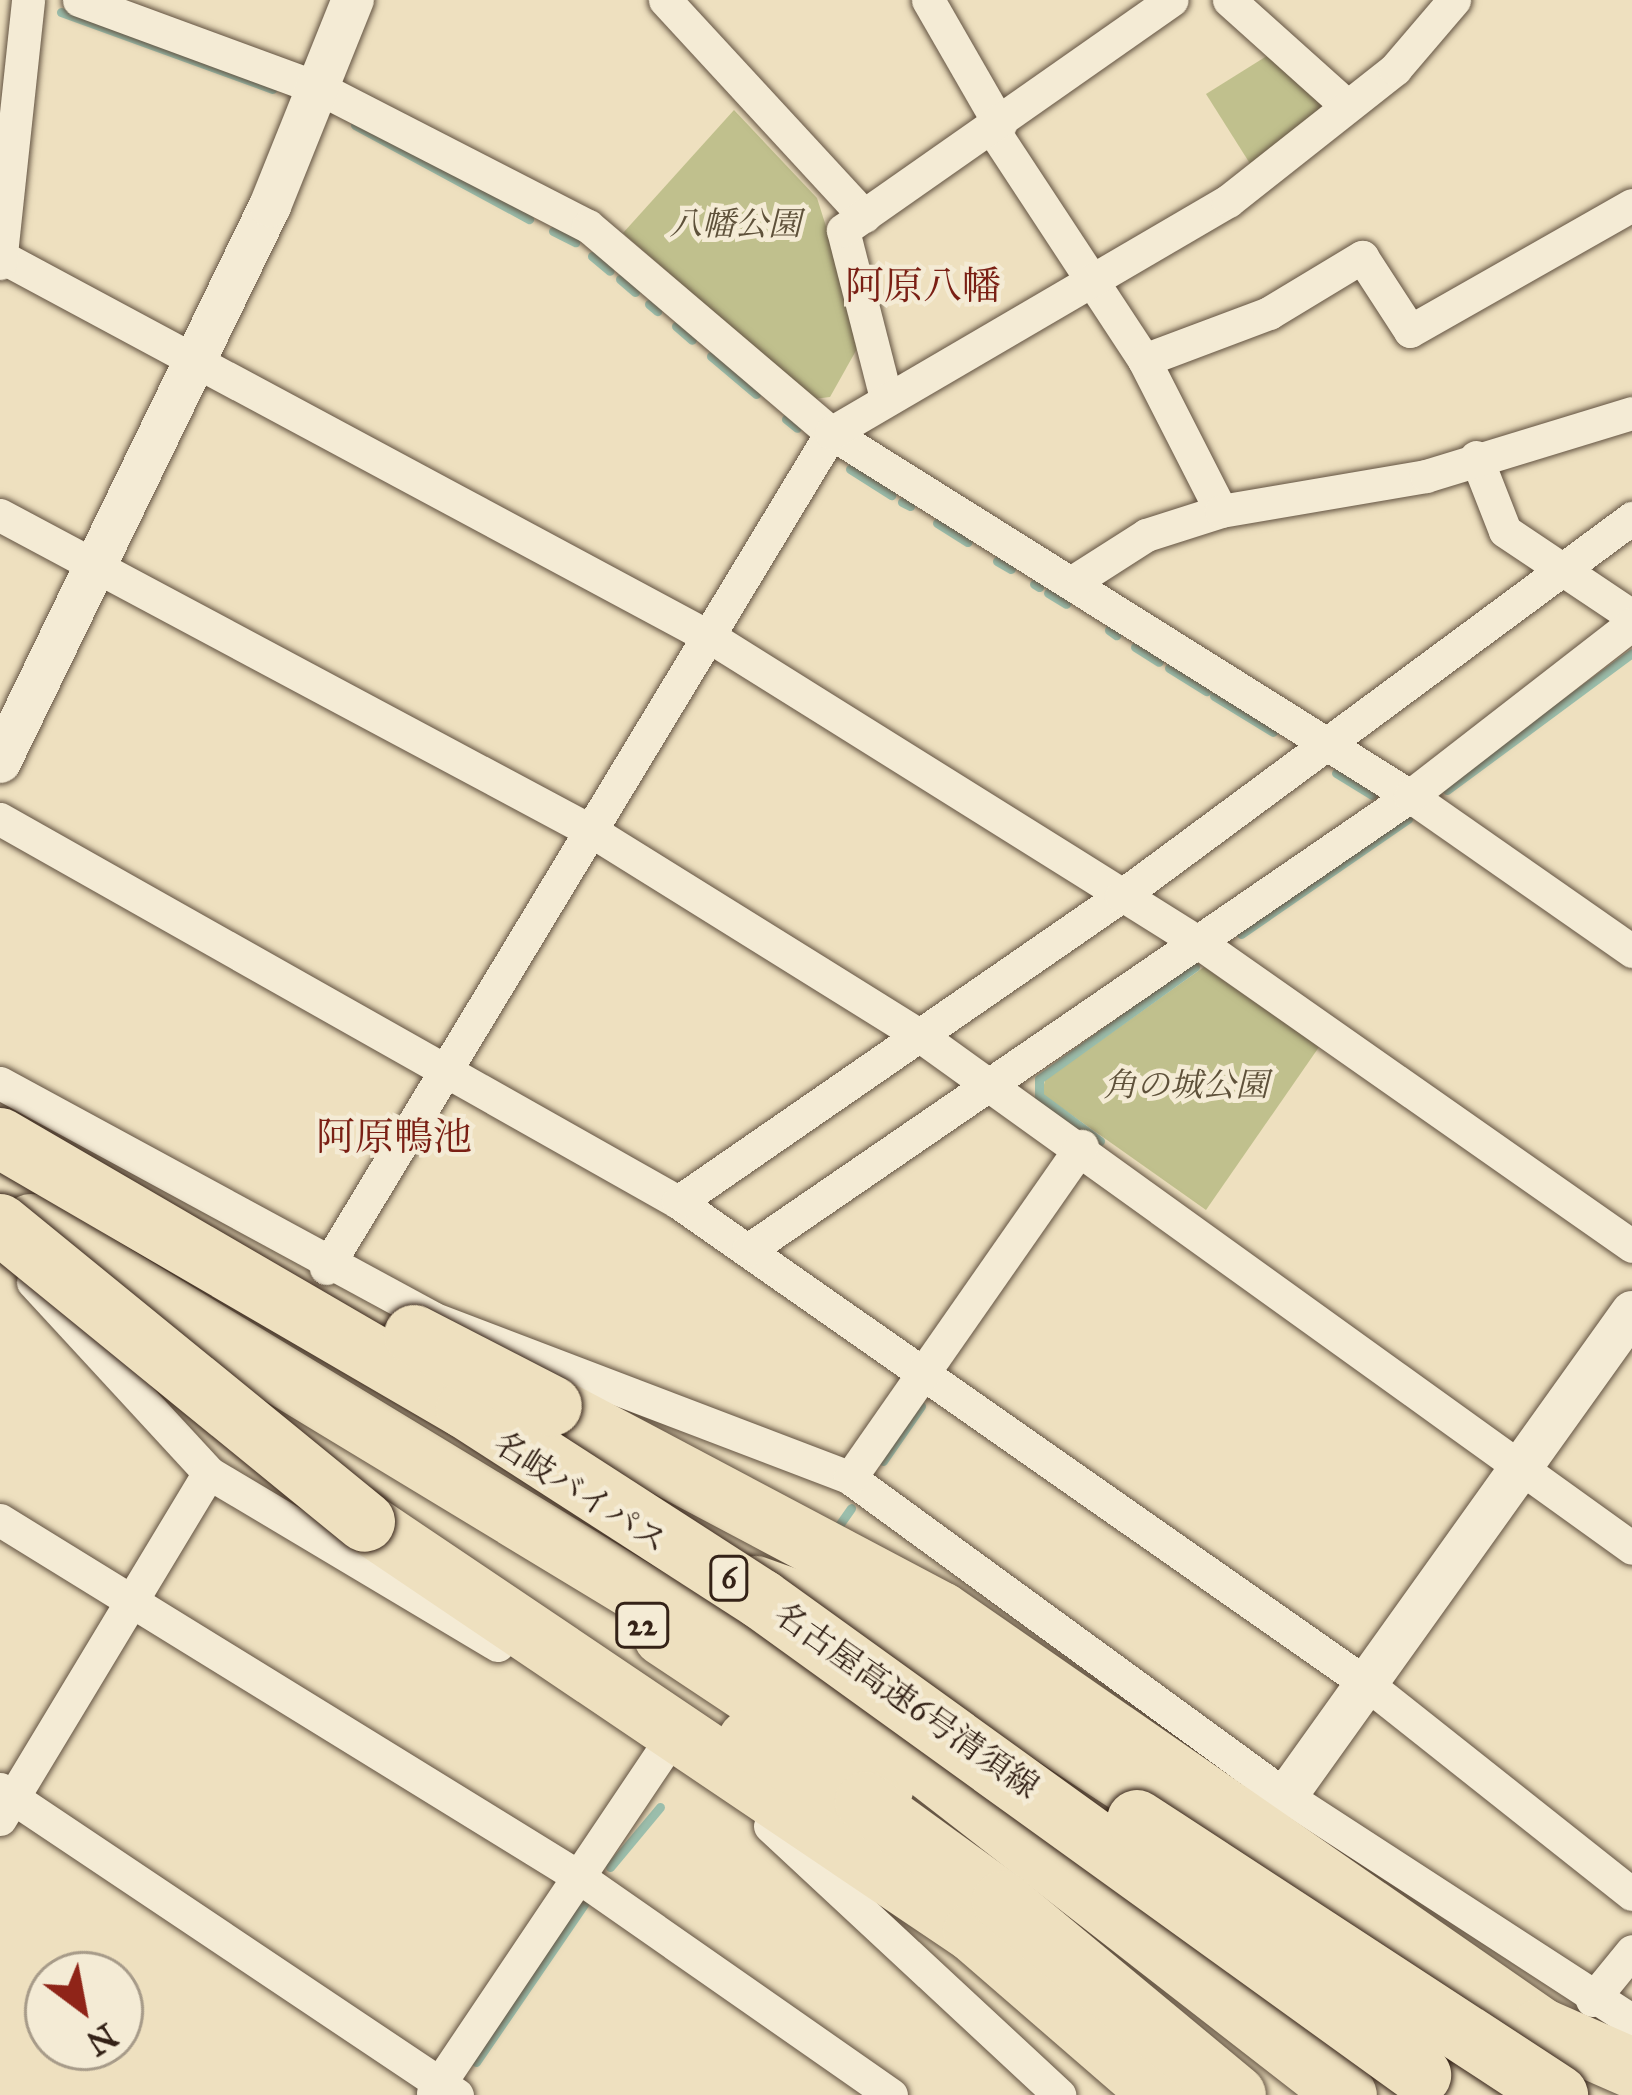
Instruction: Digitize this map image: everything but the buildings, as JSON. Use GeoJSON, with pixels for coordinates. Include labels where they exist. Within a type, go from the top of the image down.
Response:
{"type":"FeatureCollection","features":[{"type":"Feature","properties":{"kind":"highway"},"geometry":{"type":"LineString","coordinates":[[5,1137],[102,1169],[940,1612],[1567,2014],[1632,2068]]}},
{"type":"Feature","properties":{"kind":"highway","name":"名岐バイパス"},"geometry":{"type":"LineString","coordinates":[[5,1137],[680,1556],[1434,2088]]}},
{"type":"Feature","properties":{"kind":"highway","name":"名古屋高速6号清須線"},"geometry":{"type":"LineString","coordinates":[[5,1137],[466,1409],[854,1664],[1434,2088]]}},
{"type":"Feature","properties":{"kind":"highway"},"geometry":{"type":"LineString","coordinates":[[5,1227],[364,1522],[569,1655],[973,1932],[1161,2095]]}},
{"type":"Feature","properties":{"kind":"highway","name":"名古屋高速6号清須線"},"geometry":{"type":"LineString","coordinates":[[5,1227],[919,1762],[1347,2095]]}},
{"type":"Feature","properties":{"kind":"highway","name":"22"},"geometry":{"type":"LineString","coordinates":[[5,1227],[711,1670],[1254,2074],[1308,2095]]}},
{"type":"Feature","properties":{"kind":"highway","name":"22"},"geometry":{"type":"LineString","coordinates":[[680,1556],[884,1628],[1043,1724],[1547,2095]]}},
{"type":"Feature","properties":{"kind":"highway"},"geometry":{"type":"LineString","coordinates":[[569,1655],[865,1802],[1254,2074]]}},
{"type":"Feature","properties":{"kind":"highway"},"geometry":{"type":"LineString","coordinates":[[854,1664],[1053,1767],[1558,2095]]}},
{"type":"Feature","properties":{"kind":"highway"},"geometry":{"type":"LineString","coordinates":[[1567,2014],[1611,2095]]}},
{"type":"Feature","properties":{"kind":"highway","name":"22"},"geometry":{"type":"LineString","coordinates":[[1254,2074],[1327,2095]]}},
{"type":"Feature","properties":{"kind":"street"},"geometry":{"type":"LineString","coordinates":[[28,0],[0,259],[715,640],[1201,944],[1632,1246]]}},
{"type":"Feature","properties":{"kind":"street"},"geometry":{"type":"LineString","coordinates":[[79,0],[323,90],[588,226],[831,433],[1410,796],[1632,951]]}},
{"type":"Feature","properties":{"kind":"street"},"geometry":{"type":"LineString","coordinates":[[0,762],[323,90],[353,0]]}},
{"type":"Feature","properties":{"kind":"street"},"geometry":{"type":"LineString","coordinates":[[665,0],[864,216]]}},
{"type":"Feature","properties":{"kind":"street"},"geometry":{"type":"LineString","coordinates":[[928,0],[997,128],[1144,360],[1221,511]]}},
{"type":"Feature","properties":{"kind":"street"},"geometry":{"type":"LineString","coordinates":[[886,398],[843,230],[997,128],[1172,0]]}},
{"type":"Feature","properties":{"kind":"street"},"geometry":{"type":"LineString","coordinates":[[1229,0],[1346,105]]}},
{"type":"Feature","properties":{"kind":"street"},"geometry":{"type":"LineString","coordinates":[[326,1268],[453,1070],[593,832],[715,640],[831,433],[1228,201],[1433,35],[1454,0]]}},
{"type":"Feature","properties":{"kind":"street"},"geometry":{"type":"LineString","coordinates":[[1144,360],[1269,313],[1362,257],[1410,331],[1632,205]]}},
{"type":"Feature","properties":{"kind":"street"},"geometry":{"type":"LineString","coordinates":[[1070,583],[1146,535],[1221,511],[1476,457],[1632,413]]}},
{"type":"Feature","properties":{"kind":"street"},"geometry":{"type":"LineString","coordinates":[[748,1250],[998,1086],[1410,796],[1632,620],[1505,531],[1476,457]]}},
{"type":"Feature","properties":{"kind":"street"},"geometry":{"type":"LineString","coordinates":[[0,515],[95,561],[593,832],[919,1035],[998,1086],[1526,1463],[1632,1549]]}},
{"type":"Feature","properties":{"kind":"street"},"geometry":{"type":"LineString","coordinates":[[678,1202],[1121,896],[1330,746],[1632,518]]}},
{"type":"Feature","properties":{"kind":"street"},"geometry":{"type":"LineString","coordinates":[[0,820],[453,1070],[678,1202],[1367,1684],[1632,1894]]}},
{"type":"Feature","properties":{"kind":"street"},"geometry":{"type":"LineString","coordinates":[[0,1083],[326,1268],[850,1478],[1286,1796],[1567,2014],[1632,2020]]}},
{"type":"Feature","properties":{"kind":"street"},"geometry":{"type":"LineString","coordinates":[[850,1478],[1082,1146]]}},
{"type":"Feature","properties":{"kind":"street"},"geometry":{"type":"LineString","coordinates":[[5,1227],[209,1473],[667,1746],[799,1850],[1059,2095]]}},
{"type":"Feature","properties":{"kind":"street"},"geometry":{"type":"LineString","coordinates":[[1286,1796],[1632,1312]]}},
{"type":"Feature","properties":{"kind":"street"},"geometry":{"type":"LineString","coordinates":[[209,1473],[5,1802],[444,2090],[576,1874],[667,1746]]}},
{"type":"Feature","properties":{"kind":"street"},"geometry":{"type":"LineString","coordinates":[[0,1520],[136,1596],[576,1874],[891,2095]]}},
{"type":"Feature","properties":{"kind":"street"},"geometry":{"type":"LineString","coordinates":[[1567,2014],[1632,1951]]}},
{"type":"Feature","properties":{"kind":"green space"},"geometry":{"type":"Polygon","coordinates":[[[1278,49],[1338,105],[1254,170],[1206,94],[1278,49]]]}},
{"type":"Feature","properties":{"kind":"green space","name":"八幡公園"},"geometry":{"type":"Polygon","coordinates":[[[734,110],[817,198],[862,340],[830,397],[814,399],[623,233],[734,110]]]}},
{"type":"Feature","properties":{"kind":"green space","name":"角の城公園"},"geometry":{"type":"Polygon","coordinates":[[[1204,967],[1319,1047],[1206,1210],[1042,1094],[1045,1080],[1204,967]]]}},
{"type":"Feature","properties":{"kind":"waterway"},"geometry":{"type":"LineString","coordinates":[[61,12],[272,89]]}},
{"type":"Feature","properties":{"kind":"waterway"},"geometry":{"type":"LineString","coordinates":[[355,125],[529,219]]}},
{"type":"Feature","properties":{"kind":"waterway"},"geometry":{"type":"LineString","coordinates":[[553,231],[575,242]]}},
{"type":"Feature","properties":{"kind":"waterway"},"geometry":{"type":"LineString","coordinates":[[592,256],[610,271]]}},
{"type":"Feature","properties":{"kind":"waterway"},"geometry":{"type":"LineString","coordinates":[[620,279],[635,292]]}},
{"type":"Feature","properties":{"kind":"waterway"},"geometry":{"type":"LineString","coordinates":[[649,304],[657,311]]}},
{"type":"Feature","properties":{"kind":"waterway"},"geometry":{"type":"LineString","coordinates":[[676,326],[692,340]]}},
{"type":"Feature","properties":{"kind":"waterway"},"geometry":{"type":"LineString","coordinates":[[711,356],[756,394]]}},
{"type":"Feature","properties":{"kind":"waterway"},"geometry":{"type":"LineString","coordinates":[[786,419],[797,428]]}},
{"type":"Feature","properties":{"kind":"waterway"},"geometry":{"type":"LineString","coordinates":[[850,469],[891,495]]}},
{"type":"Feature","properties":{"kind":"waterway"},"geometry":{"type":"LineString","coordinates":[[902,502],[910,506]]}},
{"type":"Feature","properties":{"kind":"waterway"},"geometry":{"type":"LineString","coordinates":[[937,523],[967,542]]}},
{"type":"Feature","properties":{"kind":"waterway"},"geometry":{"type":"LineString","coordinates":[[997,561],[1011,569]]}},
{"type":"Feature","properties":{"kind":"waterway"},"geometry":{"type":"LineString","coordinates":[[1034,584],[1039,587]]}},
{"type":"Feature","properties":{"kind":"waterway"},"geometry":{"type":"LineString","coordinates":[[1048,593],[1066,604]]}},
{"type":"Feature","properties":{"kind":"waterway"},"geometry":{"type":"LineString","coordinates":[[1109,630],[1116,635]]}},
{"type":"Feature","properties":{"kind":"waterway"},"geometry":{"type":"LineString","coordinates":[[1135,647],[1159,662]]}},
{"type":"Feature","properties":{"kind":"waterway"},"geometry":{"type":"LineString","coordinates":[[1447,790],[1632,653]]}},
{"type":"Feature","properties":{"kind":"waterway"},"geometry":{"type":"LineString","coordinates":[[1169,668],[1206,691]]}},
{"type":"Feature","properties":{"kind":"waterway"},"geometry":{"type":"LineString","coordinates":[[1214,696],[1273,732]]}},
{"type":"Feature","properties":{"kind":"waterway"},"geometry":{"type":"LineString","coordinates":[[1336,773],[1372,795]]}},
{"type":"Feature","properties":{"kind":"waterway"},"geometry":{"type":"LineString","coordinates":[[1241,934],[1408,819]]}},
{"type":"Feature","properties":{"kind":"waterway"},"geometry":{"type":"LineString","coordinates":[[1100,1141],[1039,1096],[1039,1079],[1195,967]]}},
{"type":"Feature","properties":{"kind":"waterway"},"geometry":{"type":"LineString","coordinates":[[883,1461],[921,1406]]}},
{"type":"Feature","properties":{"kind":"waterway"},"geometry":{"type":"LineString","coordinates":[[835,1531],[851,1508]]}},
{"type":"Feature","properties":{"kind":"waterway"},"geometry":{"type":"LineString","coordinates":[[610,1867],[660,1807]]}},
{"type":"Feature","properties":{"kind":"waterway"},"geometry":{"type":"LineString","coordinates":[[476,2062],[585,1903]]}},
{"type":"Feature","properties":{"kind":"district","name":"阿原八幡"},"geometry":{"type":"Point","coordinates":[923,286]}},
{"type":"Feature","properties":{"kind":"district","name":"阿原鴨池"},"geometry":{"type":"Point","coordinates":[394,1137]}}]}
